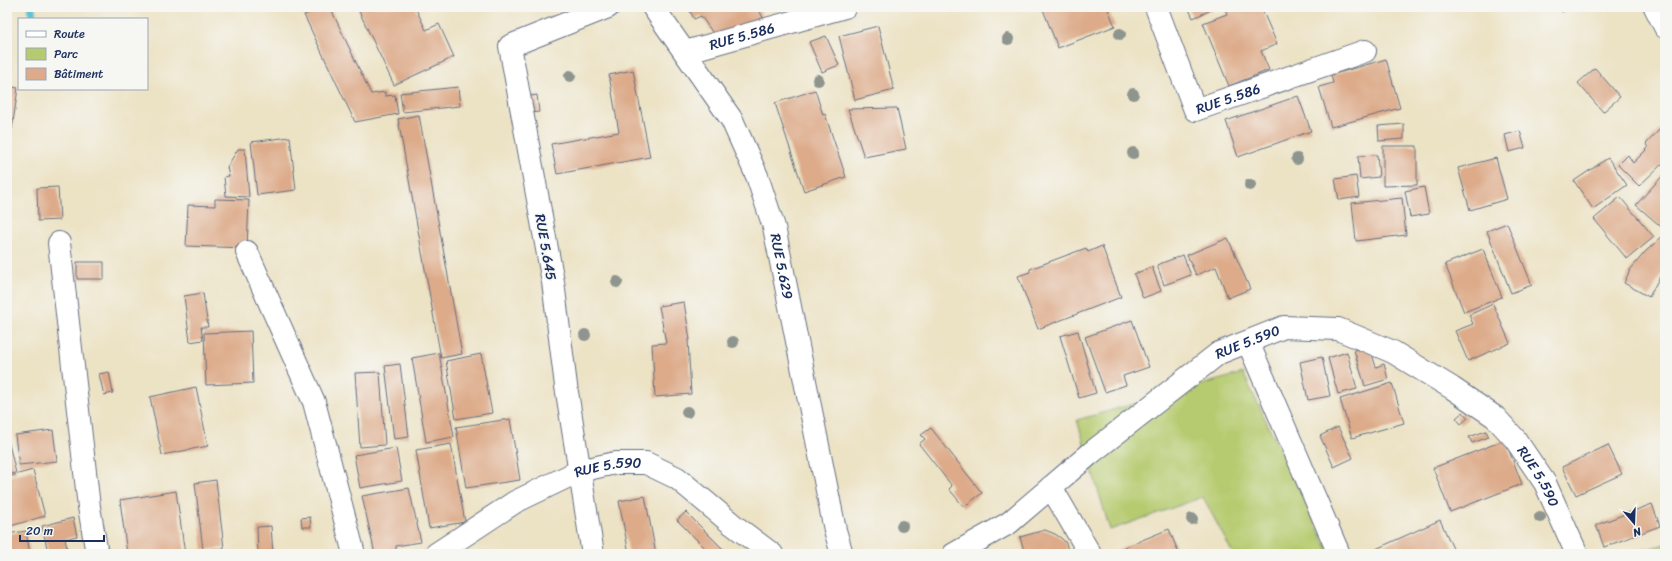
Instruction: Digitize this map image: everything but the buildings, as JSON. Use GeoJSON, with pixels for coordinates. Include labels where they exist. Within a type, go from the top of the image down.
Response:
{"type":"FeatureCollection","features":[{"type":"Feature","properties":{"kind":"street","name":"RUE 5.645"},"geometry":{"type":"LineString","coordinates":[[593,554],[579,471],[553,282],[510,46],[608,7]]}},
{"type":"Feature","properties":{"kind":"street","name":"RUE 5.629"},"geometry":{"type":"LineString","coordinates":[[653,7],[732,120],[758,176],[771,220],[800,352],[835,530],[842,554]]}},
{"type":"Feature","properties":{"kind":"street","name":"RUE 5.586"},"geometry":{"type":"LineString","coordinates":[[685,52],[845,7]]}},
{"type":"Feature","properties":{"kind":"street","name":"RUE 5.586"},"geometry":{"type":"LineString","coordinates":[[1156,7],[1195,110],[1365,51]]}},
{"type":"Feature","properties":{"kind":"street"},"geometry":{"type":"LineString","coordinates":[[1655,7],[1665,27]]}},
{"type":"Feature","properties":{"kind":"street"},"geometry":{"type":"LineString","coordinates":[[58,243],[89,506],[97,554]]}},
{"type":"Feature","properties":{"kind":"street"},"geometry":{"type":"LineString","coordinates":[[247,252],[314,402],[354,554]]}},
{"type":"Feature","properties":{"kind":"street","name":"RUE 5.590"},"geometry":{"type":"LineString","coordinates":[[954,554],[1008,523],[1091,453],[1219,353],[1284,327],[1338,329],[1393,352],[1452,388],[1495,417],[1515,439],[1545,483],[1577,554]]}},
{"type":"Feature","properties":{"kind":"street"},"geometry":{"type":"LineString","coordinates":[[1248,342],[1339,554]]}},
{"type":"Feature","properties":{"kind":"street","name":"RUE 5.590"},"geometry":{"type":"LineString","coordinates":[[436,554],[515,502],[579,471],[615,463],[646,463],[677,478],[732,524],[772,554]]}},
{"type":"Feature","properties":{"kind":"street"},"geometry":{"type":"LineString","coordinates":[[1051,487],[1090,554]]}},
{"type":"Feature","properties":{"kind":"green space"},"geometry":{"type":"Polygon","coordinates":[[[1243,373],[1330,554],[1233,554],[1203,497],[1110,530],[1077,420],[1243,373]]]}},
{"type":"Feature","properties":{"kind":"green space"},"geometry":{"type":"Polygon","coordinates":[[[1665,544],[1665,554],[1629,554],[1665,544]]]}},
{"type":"Feature","properties":{"kind":"waterway"},"geometry":{"type":"LineString","coordinates":[[31,7],[32,18]]}}]}
